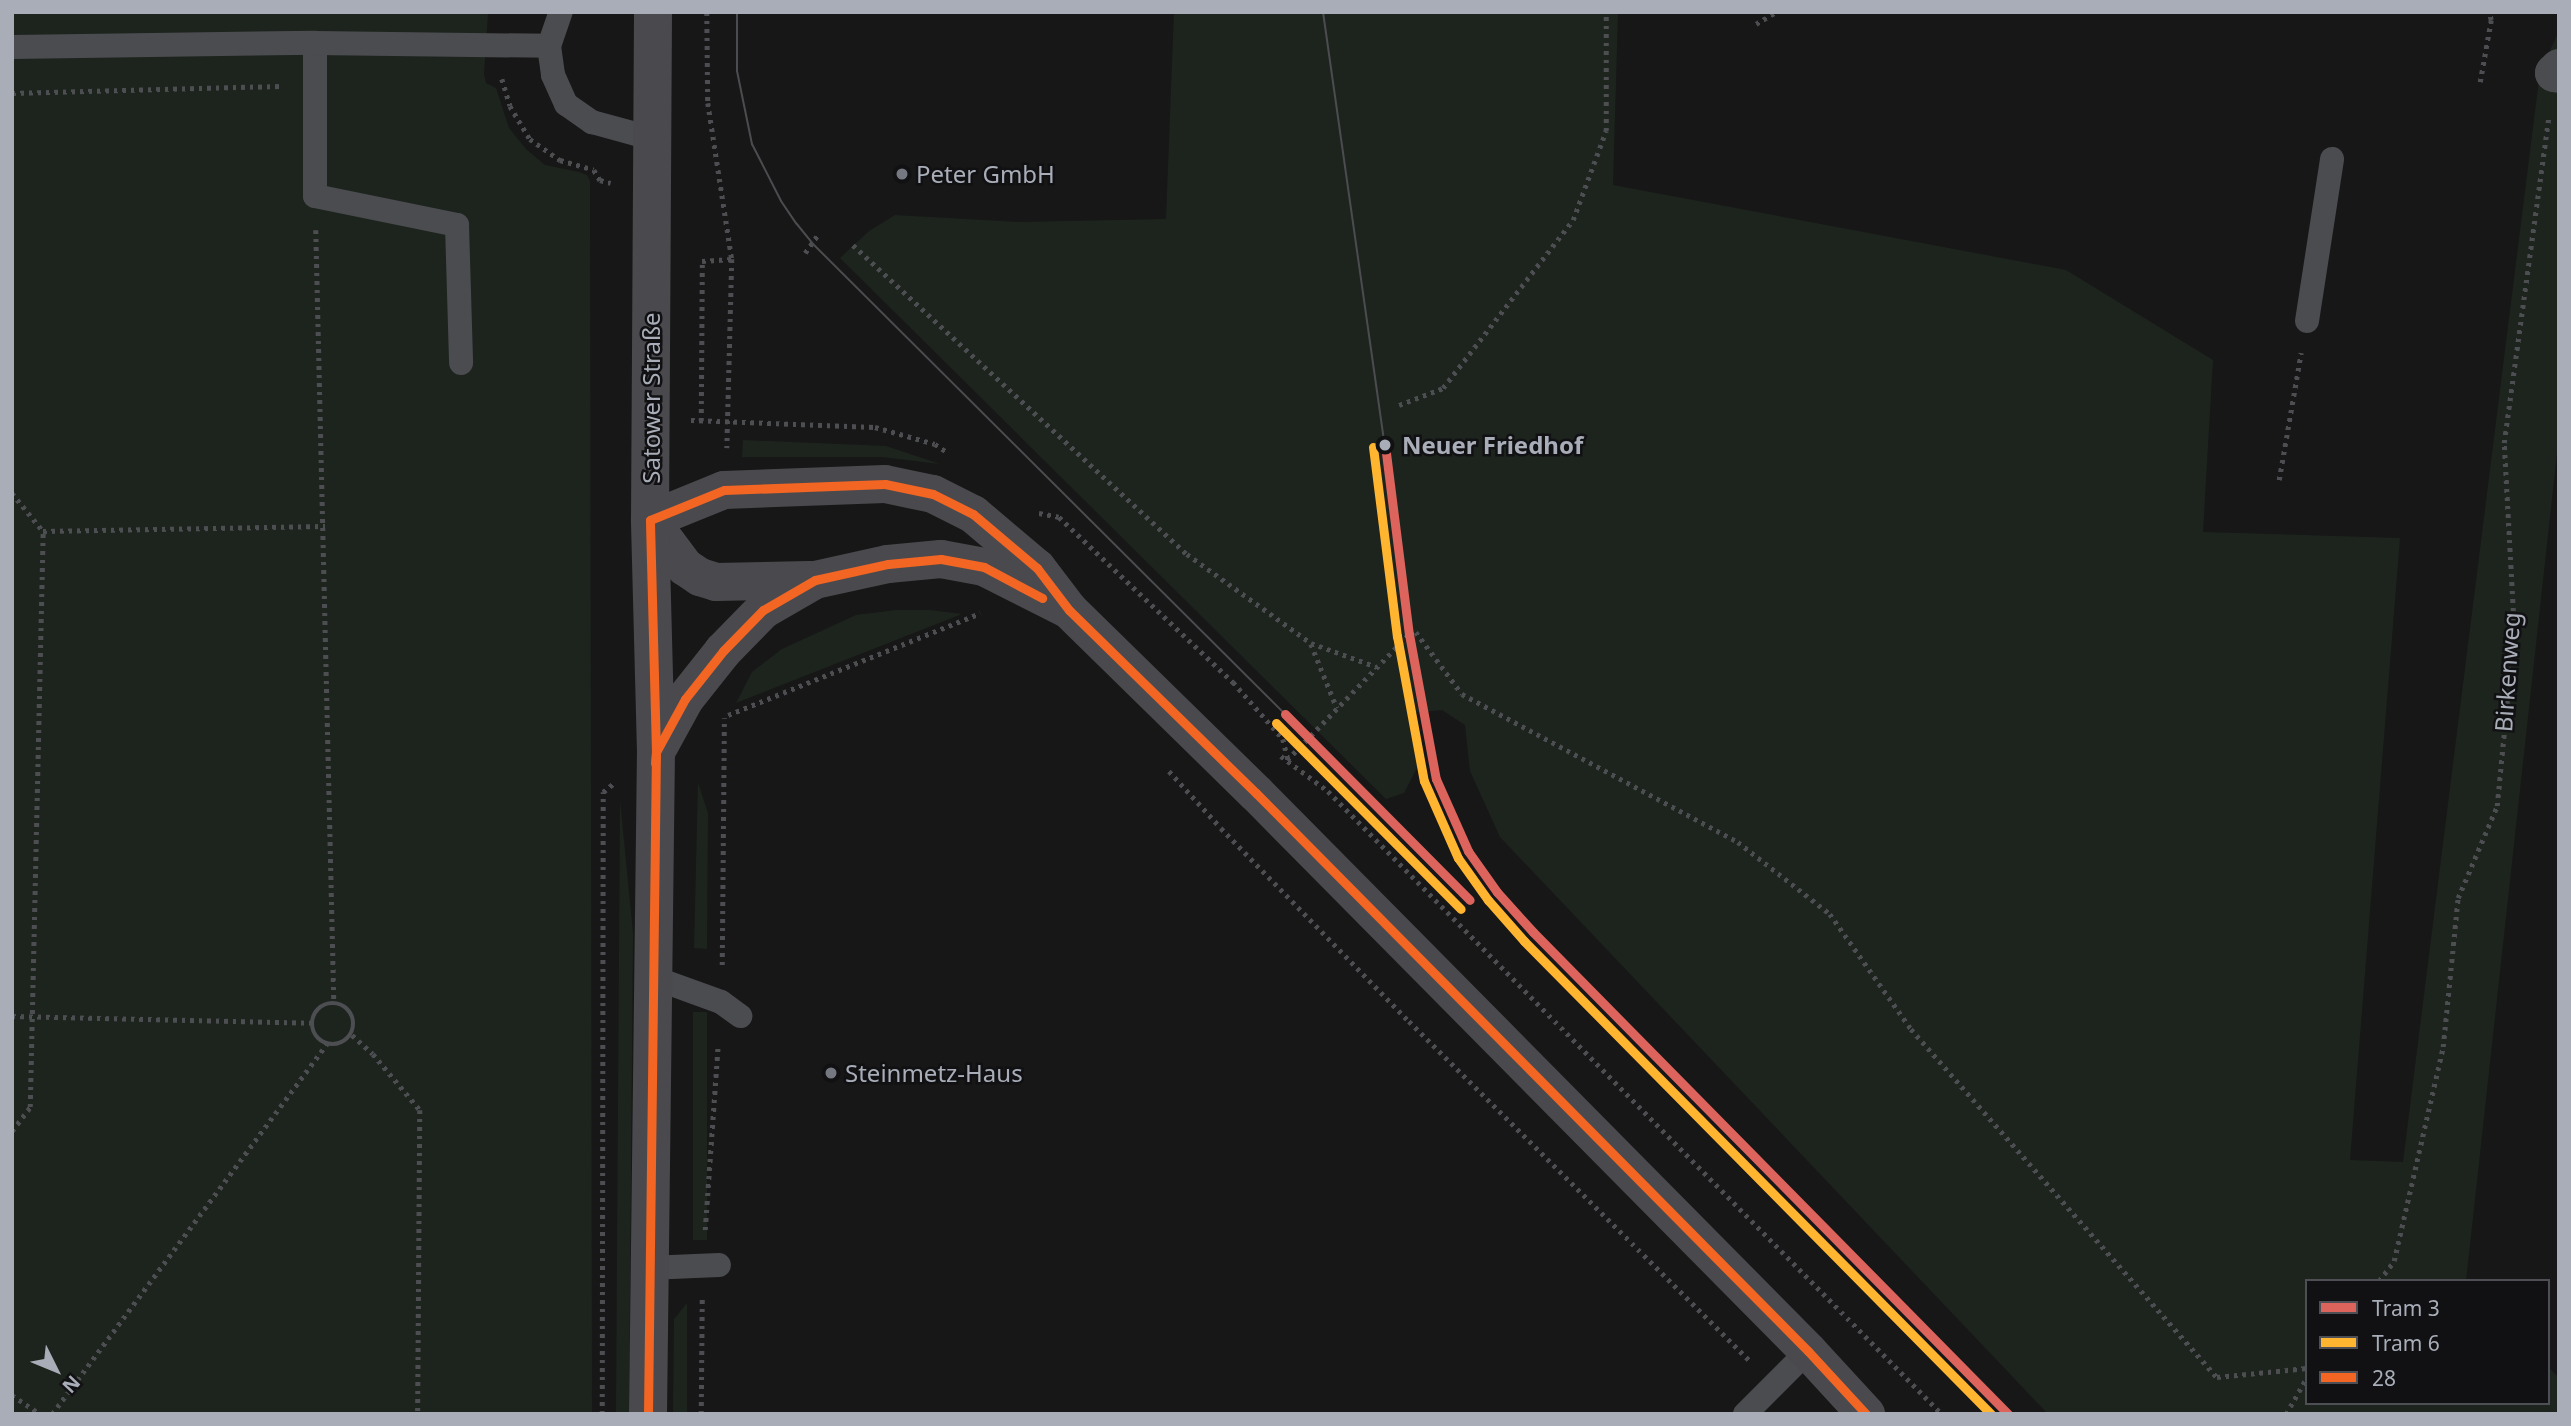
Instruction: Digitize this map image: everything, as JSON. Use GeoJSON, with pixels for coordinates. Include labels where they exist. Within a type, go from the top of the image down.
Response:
{"type":"FeatureCollection","features":[{"type":"Feature","properties":{"kind":"main road","name":"Satower Straße"},"geometry":{"type":"LineString","coordinates":[[648,1414],[656,752],[650,520],[653,12]]}},
{"type":"Feature","properties":{"kind":"main road"},"geometry":{"type":"LineString","coordinates":[[1069,610],[984,567],[942,559],[888,564],[815,580],[716,582],[700,577],[685,567],[650,520],[724,491],[886,484],[933,494],[973,513],[1037,568],[1069,610],[1256,793],[1808,1351],[1866,1414]]}},
{"type":"Feature","properties":{"kind":"main road"},"geometry":{"type":"LineString","coordinates":[[656,752],[685,699],[723,651],[763,610],[815,580]]}},
{"type":"Feature","properties":{"kind":"lane"},"geometry":{"type":"LineString","coordinates":[[561,12],[549,46],[554,75],[566,104],[592,122],[654,139]]}},
{"type":"Feature","properties":{"kind":"lane"},"geometry":{"type":"LineString","coordinates":[[12,47],[315,43],[549,46]]}},
{"type":"Feature","properties":{"kind":"lane"},"geometry":{"type":"LineString","coordinates":[[315,43],[315,195],[457,225],[461,363]]}},
{"type":"Feature","properties":{"kind":"lane"},"geometry":{"type":"LineString","coordinates":[[2307,321],[2332,159]]}},
{"type":"Feature","properties":{"kind":"lane"},"geometry":{"type":"LineString","coordinates":[[652,977],[721,1002],[740,1016]]}},
{"type":"Feature","properties":{"kind":"lane"},"geometry":{"type":"LineString","coordinates":[[648,1268],[719,1265]]}},
{"type":"Feature","properties":{"kind":"lane"},"geometry":{"type":"LineString","coordinates":[[1745,1414],[1808,1351]]}},
{"type":"Feature","properties":{"kind":"path"},"geometry":{"type":"LineString","coordinates":[[707,12],[708,103],[732,259],[730,422]]}},
{"type":"Feature","properties":{"kind":"path"},"geometry":{"type":"LineString","coordinates":[[1399,405],[1443,388],[1573,220],[1606,131],[1606,12]]}},
{"type":"Feature","properties":{"kind":"path"},"geometry":{"type":"LineString","coordinates":[[1756,24],[1776,12]]}},
{"type":"Feature","properties":{"kind":"path"},"geometry":{"type":"LineString","coordinates":[[2480,82],[2491,20],[2489,12]]}},
{"type":"Feature","properties":{"kind":"path","name":"Birkenweg"},"geometry":{"type":"LineString","coordinates":[[2381,1279],[2395,1261],[2442,1046],[2458,898],[2497,806],[2514,628],[2504,443],[2557,71]]}},
{"type":"Feature","properties":{"kind":"path"},"geometry":{"type":"LineString","coordinates":[[492,74],[501,75],[520,127],[544,152],[560,160],[594,170],[600,180],[653,193]]}},
{"type":"Feature","properties":{"kind":"path"},"geometry":{"type":"LineString","coordinates":[[12,93],[315,85]]}},
{"type":"Feature","properties":{"kind":"path"},"geometry":{"type":"LineString","coordinates":[[315,195],[325,526],[334,1002]]}},
{"type":"Feature","properties":{"kind":"path"},"geometry":{"type":"LineString","coordinates":[[805,253],[817,236]]}},
{"type":"Feature","properties":{"kind":"path"},"geometry":{"type":"LineString","coordinates":[[853,246],[1187,554],[1311,643],[1377,667]]}},
{"type":"Feature","properties":{"kind":"path"},"geometry":{"type":"LineString","coordinates":[[701,421],[702,261],[732,259]]}},
{"type":"Feature","properties":{"kind":"path"},"geometry":{"type":"LineString","coordinates":[[2279,480],[2307,321]]}},
{"type":"Feature","properties":{"kind":"path"},"geometry":{"type":"LineString","coordinates":[[12,493],[43,531],[30,1107],[12,1130]]}},
{"type":"Feature","properties":{"kind":"path"},"geometry":{"type":"LineString","coordinates":[[1028,511],[1059,517],[1233,682],[1283,739],[1288,759]]}},
{"type":"Feature","properties":{"kind":"path"},"geometry":{"type":"LineString","coordinates":[[43,531],[325,526]]}},
{"type":"Feature","properties":{"kind":"path"},"geometry":{"type":"LineString","coordinates":[[724,717],[984,611]]}},
{"type":"Feature","properties":{"kind":"path"},"geometry":{"type":"LineString","coordinates":[[1221,828],[1409,634],[1416,632],[1462,694],[1738,842],[1830,914],[1911,1029],[2217,1377],[2305,1368]]}},
{"type":"Feature","properties":{"kind":"path"},"geometry":{"type":"LineString","coordinates":[[1311,643],[1337,708]]}},
{"type":"Feature","properties":{"kind":"path"},"geometry":{"type":"LineString","coordinates":[[603,1414],[603,792],[656,752]]}},
{"type":"Feature","properties":{"kind":"path"},"geometry":{"type":"LineString","coordinates":[[1165,767],[1221,828],[1774,1385]]}},
{"type":"Feature","properties":{"kind":"path"},"geometry":{"type":"LineString","coordinates":[[334,1002],[345,1005],[352,1013],[355,1024],[352,1035],[344,1043],[327,1044],[314,1034],[312,1023],[315,1012],[323,1004],[334,1002]]}},
{"type":"Feature","properties":{"kind":"path"},"geometry":{"type":"LineString","coordinates":[[12,1016],[312,1023]]}},
{"type":"Feature","properties":{"kind":"path"},"geometry":{"type":"LineString","coordinates":[[352,1035],[373,1054],[420,1110],[418,1414]]}},
{"type":"Feature","properties":{"kind":"path"},"geometry":{"type":"LineString","coordinates":[[52,1414],[327,1044]]}},
{"type":"Feature","properties":{"kind":"path"},"geometry":{"type":"LineString","coordinates":[[2286,1414],[2305,1381]]}},
{"type":"Feature","properties":{"kind":"path"},"geometry":{"type":"LineString","coordinates":[[12,1395],[40,1414]]}},
{"type":"Feature","properties":{"kind":"shaded area"},"geometry":{"type":"Polygon","coordinates":[[[12,12],[491,12],[488,14],[484,74],[486,83],[496,88],[509,128],[526,149],[545,165],[579,172],[587,175],[590,181],[592,1414],[12,1414],[12,12]]]}},
{"type":"Feature","properties":{"kind":"shaded area"},"geometry":{"type":"Polygon","coordinates":[[[1174,12],[1618,12],[1613,185],[2066,270],[2213,360],[2203,532],[2400,538],[2350,1160],[2403,1162],[2540,72],[2559,31],[2559,435],[2466,1279],[2305,1279],[2305,1405],[2550,1405],[2550,1369],[2559,1378],[2559,1414],[2048,1414],[1500,837],[1470,771],[1465,725],[1442,710],[1410,713],[1418,766],[1404,793],[1386,799],[840,258],[869,231],[895,215],[1020,222],[1166,219],[1174,12]]]}},
{"type":"Feature","properties":{"kind":"shaded area"},"geometry":{"type":"Polygon","coordinates":[[[743,440],[886,446],[940,464],[882,457],[742,457],[743,440]]]}},
{"type":"Feature","properties":{"kind":"shaded area"},"geometry":{"type":"Polygon","coordinates":[[[896,610],[962,614],[736,703],[752,672],[782,649],[856,615],[896,610]]]}},
{"type":"Feature","properties":{"kind":"shaded area"},"geometry":{"type":"Polygon","coordinates":[[[698,783],[708,813],[707,949],[694,948],[698,783]]]}},
{"type":"Feature","properties":{"kind":"shaded area"},"geometry":{"type":"Polygon","coordinates":[[[620,800],[633,933],[629,1414],[616,1414],[620,800]]]}},
{"type":"Feature","properties":{"kind":"shaded area"},"geometry":{"type":"Polygon","coordinates":[[[693,1012],[707,1012],[707,1240],[693,1240],[693,1012]]]}},
{"type":"Feature","properties":{"kind":"shaded area"},"geometry":{"type":"Polygon","coordinates":[[[687,1303],[687,1414],[673,1414],[674,1319],[687,1303]]]}},
{"type":"Feature","properties":{"kind":"tram line"},"geometry":{"type":"LineString","coordinates":[[737,12],[737,71],[752,144],[781,201],[796,223],[812,243],[1285,714]]}},
{"type":"Feature","properties":{"kind":"tram line"},"geometry":{"type":"LineString","coordinates":[[1323,12],[1385,445]]}},
{"type":"Feature","properties":{"kind":"tram line","name":"3"},"geometry":{"type":"LineString","coordinates":[[1385,445],[1409,634],[1436,779],[1468,851],[1497,892],[1533,932],[2008,1414]]}},
{"type":"Feature","properties":{"kind":"tram line","name":"6"},"geometry":{"type":"LineString","coordinates":[[1373,447],[1397,636],[1424,781],[1458,858],[1488,900],[1524,941],[1991,1414]]}},
{"type":"Feature","properties":{"kind":"tram line","name":"3"},"geometry":{"type":"LineString","coordinates":[[1285,714],[1470,900]]}},
{"type":"Feature","properties":{"kind":"tram line","name":"6"},"geometry":{"type":"LineString","coordinates":[[1276,723],[1461,909]]}},
{"type":"Feature","properties":{"kind":"transit line","name":"28"},"geometry":{"type":"LineString","coordinates":[[648,1414],[656,752],[650,520],[724,490],[885,484],[933,494],[973,514],[1037,568],[1069,610],[1256,793],[1808,1351],[1866,1414]]}},
{"type":"Feature","properties":{"kind":"transit line","name":"28"},"geometry":{"type":"LineString","coordinates":[[655,763],[656,752],[685,699],[723,651],[763,610],[815,580],[888,564],[941,559],[984,567],[1042,598]]}},
{"type":"Feature","properties":{"kind":"place","name":"Peter GmbH"},"geometry":{"type":"Point","coordinates":[902,174]}},
{"type":"Feature","properties":{"kind":"place","name":"Neuer Friedhof"},"geometry":{"type":"Point","coordinates":[1385,445]}},
{"type":"Feature","properties":{"kind":"place","name":"Steinmetz-Haus"},"geometry":{"type":"Point","coordinates":[831,1073]}}]}
